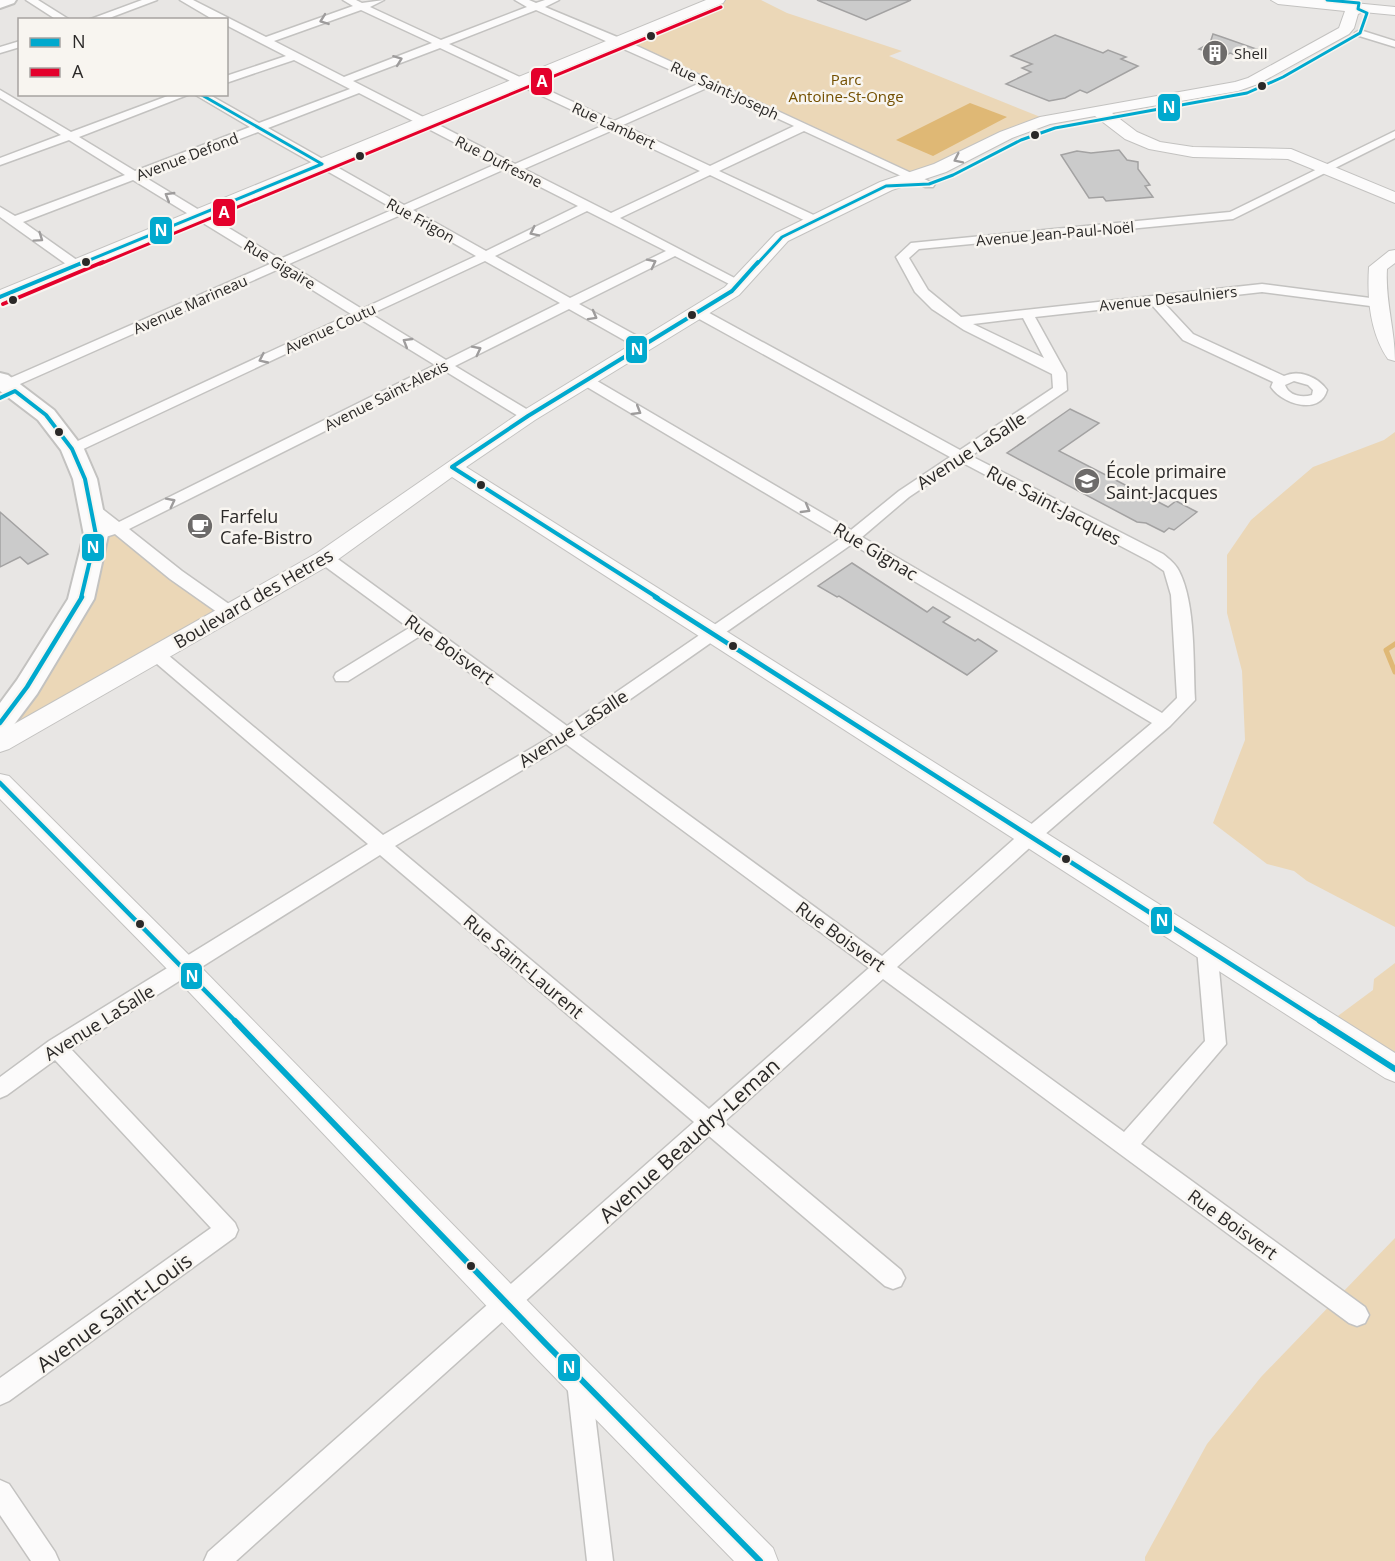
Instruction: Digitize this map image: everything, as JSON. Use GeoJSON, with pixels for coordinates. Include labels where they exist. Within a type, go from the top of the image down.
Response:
{"type":"FeatureCollection","features":[{"type":"Feature","properties":{"kind":"main road"},"geometry":{"type":"LineString","coordinates":[[0,3],[8,0]]}},
{"type":"Feature","properties":{"kind":"main road"},"geometry":{"type":"LineString","coordinates":[[0,723],[27,687],[81,599],[108,532],[91,507],[86,479],[72,449],[46,415],[3,383]]}},
{"type":"Feature","properties":{"kind":"street"},"geometry":{"type":"LineString","coordinates":[[31,0],[62,18]]}},
{"type":"Feature","properties":{"kind":"street"},"geometry":{"type":"LineString","coordinates":[[99,18],[152,0]]}},
{"type":"Feature","properties":{"kind":"street"},"geometry":{"type":"LineString","coordinates":[[190,2],[210,0]]}},
{"type":"Feature","properties":{"kind":"street","name":"Rue Lambert"},"geometry":{"type":"LineString","coordinates":[[348,0],[814,220]]}},
{"type":"Feature","properties":{"kind":"street"},"geometry":{"type":"LineString","coordinates":[[265,41],[379,0]]}},
{"type":"Feature","properties":{"kind":"street","name":"Rue Saint-Joseph"},"geometry":{"type":"LineString","coordinates":[[520,0],[618,41],[922,180]]}},
{"type":"Feature","properties":{"kind":"street"},"geometry":{"type":"LineString","coordinates":[[344,81],[554,0]]}},
{"type":"Feature","properties":{"kind":"street"},"geometry":{"type":"LineString","coordinates":[[618,41],[625,29],[693,0]]}},
{"type":"Feature","properties":{"kind":"street"},"geometry":{"type":"LineString","coordinates":[[0,297],[718,0]]}},
{"type":"Feature","properties":{"kind":"street"},"geometry":{"type":"LineString","coordinates":[[1278,0],[1295,3],[1395,6]]}},
{"type":"Feature","properties":{"kind":"street"},"geometry":{"type":"LineString","coordinates":[[1327,0],[1395,11]]}},
{"type":"Feature","properties":{"kind":"street","name":"Rue Dufresne"},"geometry":{"type":"LineString","coordinates":[[190,2],[220,18]]}},
{"type":"Feature","properties":{"kind":"street"},"geometry":{"type":"LineString","coordinates":[[1295,3],[1327,13],[1354,31],[1395,44]]}},
{"type":"Feature","properties":{"kind":"street"},"geometry":{"type":"LineString","coordinates":[[1354,31],[1367,13],[1358,6]]}},
{"type":"Feature","properties":{"kind":"street","name":"Rue Dufresne"},"geometry":{"type":"LineString","coordinates":[[228,22],[740,284]]}},
{"type":"Feature","properties":{"kind":"street","name":"Boulevard des Hetres"},"geometry":{"type":"LineString","coordinates":[[0,743],[325,558],[528,416],[740,284],[769,248],[782,237],[814,220],[886,186],[922,180],[1026,126],[1046,120],[1112,113],[1253,81],[1354,31]]}},
{"type":"Feature","properties":{"kind":"street"},"geometry":{"type":"LineString","coordinates":[[0,50],[18,45]]}},
{"type":"Feature","properties":{"kind":"street"},"geometry":{"type":"LineString","coordinates":[[228,79],[295,56]]}},
{"type":"Feature","properties":{"kind":"street","name":"Avenue Marineau"},"geometry":{"type":"LineString","coordinates":[[3,383],[403,210],[614,125],[709,83]]}},
{"type":"Feature","properties":{"kind":"street","name":"Avenue Defond"},"geometry":{"type":"LineString","coordinates":[[14,221],[360,89]]}},
{"type":"Feature","properties":{"kind":"street","name":"Rue Gigaire"},"geometry":{"type":"LineString","coordinates":[[11,95],[72,137],[528,416]]}},
{"type":"Feature","properties":{"kind":"street"},"geometry":{"type":"LineString","coordinates":[[0,162],[180,96]]}},
{"type":"Feature","properties":{"kind":"street","name":"Rue Frigon"},"geometry":{"type":"LineString","coordinates":[[203,96],[643,345]]}},
{"type":"Feature","properties":{"kind":"street"},"geometry":{"type":"LineString","coordinates":[[1112,113],[1133,137],[1169,149],[1194,153],[1273,151],[1291,154],[1395,198]]}},
{"type":"Feature","properties":{"kind":"street"},"geometry":{"type":"LineString","coordinates":[[610,218],[804,126]]}},
{"type":"Feature","properties":{"kind":"street","name":"Avenue Jean-Paul-Noël"},"geometry":{"type":"LineString","coordinates":[[1059,374],[1039,359],[959,321],[936,306],[921,291],[902,257],[915,246],[1233,214],[1395,135]]}},
{"type":"Feature","properties":{"kind":"street","name":"Avenue Coutu"},"geometry":{"type":"LineString","coordinates":[[72,449],[587,206]]}},
{"type":"Feature","properties":{"kind":"street"},"geometry":{"type":"LineString","coordinates":[[0,212],[77,266]]}},
{"type":"Feature","properties":{"kind":"street","name":"Avenue Saint-Alexis"},"geometry":{"type":"LineString","coordinates":[[108,532],[675,251]]}},
{"type":"Feature","properties":{"kind":"street"},"geometry":{"type":"LineString","coordinates":[[1395,255],[1378,267],[1381,327],[1395,355]]}},
{"type":"Feature","properties":{"kind":"street","name":"Avenue Desaulniers"},"geometry":{"type":"LineString","coordinates":[[959,321],[1262,288],[1378,303]]}},
{"type":"Feature","properties":{"kind":"street"},"geometry":{"type":"LineString","coordinates":[[1155,300],[1188,337],[1281,380]]}},
{"type":"Feature","properties":{"kind":"street","name":"Rue Saint-Jacques"},"geometry":{"type":"LineString","coordinates":[[697,312],[960,456],[1157,558],[1170,568],[1175,579],[1182,633],[1186,700],[1164,722]]}},
{"type":"Feature","properties":{"kind":"street"},"geometry":{"type":"LineString","coordinates":[[1027,314],[1059,374]]}},
{"type":"Feature","properties":{"kind":"street","name":"Avenue LaSalle"},"geometry":{"type":"LineString","coordinates":[[0,1089],[56,1047],[425,818],[567,735],[852,537],[904,494],[1060,390],[1059,374]]}},
{"type":"Feature","properties":{"kind":"street","name":"Rue Gignac"},"geometry":{"type":"LineString","coordinates":[[587,381],[1164,722]]}},
{"type":"Feature","properties":{"kind":"street"},"geometry":{"type":"LineString","coordinates":[[452,467],[1395,1069]]}},
{"type":"Feature","properties":{"kind":"street"},"geometry":{"type":"LineString","coordinates":[[108,532],[230,613]]}},
{"type":"Feature","properties":{"kind":"street","name":"Rue Boisvert"},"geometry":{"type":"LineString","coordinates":[[325,558],[1358,1315]]}},
{"type":"Feature","properties":{"kind":"street"},"geometry":{"type":"LineString","coordinates":[[342,676],[421,628]]}},
{"type":"Feature","properties":{"kind":"street","name":"Rue Saint-Laurent"},"geometry":{"type":"LineString","coordinates":[[156,654],[893,1278]]}},
{"type":"Feature","properties":{"kind":"street","name":"Avenue Beaudry-Leman"},"geometry":{"type":"LineString","coordinates":[[217,1561],[1029,837],[1164,722]]}},
{"type":"Feature","properties":{"kind":"street"},"geometry":{"type":"LineString","coordinates":[[0,783],[184,968],[760,1561]]}},
{"type":"Feature","properties":{"kind":"street"},"geometry":{"type":"LineString","coordinates":[[1126,1145],[1216,1044],[1207,948]]}},
{"type":"Feature","properties":{"kind":"street","name":"Avenue Saint-Louis"},"geometry":{"type":"LineString","coordinates":[[0,1393],[227,1230],[56,1047]]}},
{"type":"Feature","properties":{"kind":"street"},"geometry":{"type":"LineString","coordinates":[[579,1375],[600,1561]]}},
{"type":"Feature","properties":{"kind":"street"},"geometry":{"type":"LineString","coordinates":[[0,1493],[46,1561]]}},
{"type":"Feature","properties":{"kind":"green space","name":"Parc Antoine-St-Onge"},"geometry":{"type":"Polygon","coordinates":[[[714,0],[761,0],[787,13],[902,51],[889,56],[1043,118],[915,177],[618,41],[714,0]]]}},
{"type":"Feature","properties":{"kind":"green space"},"geometry":{"type":"Polygon","coordinates":[[[1395,432],[1395,927],[1307,881],[1294,871],[1267,864],[1213,823],[1245,740],[1242,671],[1227,613],[1227,555],[1251,520],[1313,467],[1384,440],[1395,432]]]}},
{"type":"Feature","properties":{"kind":"green space"},"geometry":{"type":"Polygon","coordinates":[[[119,528],[230,613],[0,742],[0,723],[81,599],[96,535],[119,528]]]}},
{"type":"Feature","properties":{"kind":"green space"},"geometry":{"type":"Polygon","coordinates":[[[1395,963],[1395,1074],[1323,1027],[1373,990],[1374,979],[1395,963]]]}},
{"type":"Feature","properties":{"kind":"green space"},"geometry":{"type":"Polygon","coordinates":[[[1395,1238],[1395,1561],[1145,1561],[1145,1557],[1207,1444],[1261,1377],[1395,1238]]]}},
{"type":"Feature","properties":{"kind":"shaded area"},"geometry":{"type":"Polygon","coordinates":[[[970,103],[1007,117],[933,156],[896,140],[970,103]]]}},
{"type":"Feature","properties":{"kind":"building"},"geometry":{"type":"Polygon","coordinates":[[[817,0],[911,0],[866,20],[817,0]]]}},
{"type":"Feature","properties":{"kind":"building"},"geometry":{"type":"Polygon","coordinates":[[[1213,34],[1265,52],[1249,60],[1230,53],[1223,57],[1199,49],[1210,43],[1213,34]]]}},
{"type":"Feature","properties":{"kind":"building"},"geometry":{"type":"Polygon","coordinates":[[[1055,35],[1103,53],[1108,50],[1126,57],[1121,59],[1138,66],[1087,93],[1080,90],[1065,98],[1049,101],[1006,84],[1031,72],[1022,68],[1032,64],[1011,56],[1055,35]]]}},
{"type":"Feature","properties":{"kind":"building"},"geometry":{"type":"Polygon","coordinates":[[[1119,150],[1127,160],[1138,162],[1138,169],[1150,185],[1145,186],[1153,197],[1106,201],[1103,197],[1089,198],[1061,155],[1077,151],[1091,153],[1119,150]]]}},
{"type":"Feature","properties":{"kind":"building","name":"École primaire Saint-Jacques"},"geometry":{"type":"Polygon","coordinates":[[[1070,409],[1099,423],[1059,451],[1168,507],[1176,501],[1197,512],[1174,530],[1169,528],[1164,532],[1146,523],[1137,522],[1007,453],[1070,409]]]}},
{"type":"Feature","properties":{"kind":"building"},"geometry":{"type":"Polygon","coordinates":[[[0,512],[48,554],[28,564],[20,557],[0,567],[0,512]]]}},
{"type":"Feature","properties":{"kind":"building"},"geometry":{"type":"Polygon","coordinates":[[[852,563],[927,612],[933,607],[950,617],[943,622],[997,651],[967,675],[839,596],[818,586],[852,563]]]}},
{"type":"Feature","properties":{"kind":"waterway"},"geometry":{"type":"LineString","coordinates":[[1395,644],[1386,650],[1395,672]]}},
{"type":"Feature","properties":{"kind":"transit line","name":"N"},"geometry":{"type":"LineString","coordinates":[[1327,0],[1359,3],[1358,9],[1367,13],[1360,33],[1283,77],[1247,93],[1055,128],[1021,140],[953,175],[929,184],[886,186],[782,237],[732,291],[528,416],[452,467],[1395,1069]]}},
{"type":"Feature","properties":{"kind":"transit line","name":"A"},"geometry":{"type":"LineString","coordinates":[[3,304],[721,7]]}},
{"type":"Feature","properties":{"kind":"transit line","name":"N"},"geometry":{"type":"LineString","coordinates":[[203,96],[322,164]]}},
{"type":"Feature","properties":{"kind":"transit line","name":"N"},"geometry":{"type":"LineString","coordinates":[[0,297],[322,164]]}},
{"type":"Feature","properties":{"kind":"transit line","name":"N"},"geometry":{"type":"LineString","coordinates":[[0,398],[15,391],[46,415],[72,449],[85,479],[96,535],[81,599],[27,687],[0,723]]}},
{"type":"Feature","properties":{"kind":"transit line","name":"N"},"geometry":{"type":"LineString","coordinates":[[0,783],[184,968],[546,1344],[760,1561]]}},
{"type":"Feature","properties":{"kind":"place","name":"Shell"},"geometry":{"type":"Point","coordinates":[1215,53]}},
{"type":"Feature","properties":{"kind":"place","name":"École primaire Saint-Jacques"},"geometry":{"type":"Point","coordinates":[1087,481]}},
{"type":"Feature","properties":{"kind":"place","name":"Farfelu Cafe-Bistro"},"geometry":{"type":"Point","coordinates":[200,526]}}]}
